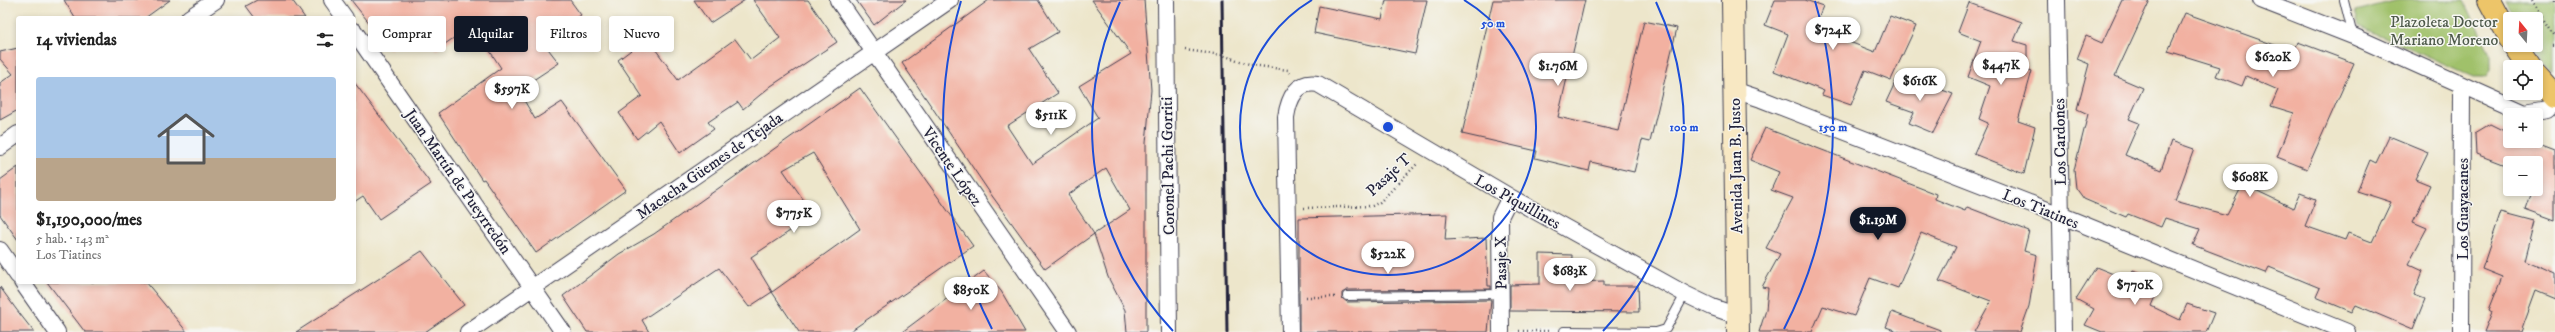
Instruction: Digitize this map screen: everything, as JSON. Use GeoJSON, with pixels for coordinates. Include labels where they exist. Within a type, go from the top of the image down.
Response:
{"type":"FeatureCollection","features":[{"type":"Feature","properties":{"kind":"main road"},"geometry":{"type":"LineString","coordinates":[[2489,0],[2503,26]]}},
{"type":"Feature","properties":{"kind":"main road"},"geometry":{"type":"LineString","coordinates":[[2543,84],[2555,97]]}},
{"type":"Feature","properties":{"kind":"street"},"geometry":{"type":"LineString","coordinates":[[192,16],[216,0]]}},
{"type":"Feature","properties":{"kind":"street"},"geometry":{"type":"LineString","coordinates":[[332,0],[344,16]]}},
{"type":"Feature","properties":{"kind":"street","name":"Vicente López"},"geometry":{"type":"LineString","coordinates":[[838,0],[1068,332]]}},
{"type":"Feature","properties":{"kind":"street","name":"Macacha Güemes de Tejada"},"geometry":{"type":"LineString","coordinates":[[468,332],[873,51],[950,0]]}},
{"type":"Feature","properties":{"kind":"street","name":"Coronel Pachi Gorriti"},"geometry":{"type":"LineString","coordinates":[[1166,0],[1169,332]]}},
{"type":"Feature","properties":{"kind":"street","name":"Avenida Juan B. Justo"},"geometry":{"type":"LineString","coordinates":[[1733,0],[1738,324]]}},
{"type":"Feature","properties":{"kind":"street","name":"Los Cardones"},"geometry":{"type":"LineString","coordinates":[[2057,0],[2063,332]]}},
{"type":"Feature","properties":{"kind":"street"},"geometry":{"type":"LineString","coordinates":[[2261,0],[2353,36],[2462,86],[2526,112],[2548,108],[2555,102]]}},
{"type":"Feature","properties":{"kind":"street","name":"Juan Martín de Pueyrredón"},"geometry":{"type":"LineString","coordinates":[[356,34],[563,332]]}},
{"type":"Feature","properties":{"kind":"street","name":"Los Piquillines"},"geometry":{"type":"LineString","coordinates":[[1302,85],[1318,84],[1510,197],[1712,308],[1738,324]]}},
{"type":"Feature","properties":{"kind":"street"},"geometry":{"type":"LineString","coordinates":[[1290,332],[1286,117],[1292,96],[1302,85]]}},
{"type":"Feature","properties":{"kind":"street","name":"Los Guayacanes"},"geometry":{"type":"LineString","coordinates":[[2461,332],[2462,86]]}},
{"type":"Feature","properties":{"kind":"street","name":"Los Tiatines"},"geometry":{"type":"LineString","coordinates":[[1734,90],[1761,99],[2060,215],[2347,332]]}},
{"type":"Feature","properties":{"kind":"street"},"geometry":{"type":"LineString","coordinates":[[0,147],[16,135]]}},
{"type":"Feature","properties":{"kind":"street","name":"Pasaje X"},"geometry":{"type":"LineString","coordinates":[[1501,332],[1500,217],[1510,197]]}},
{"type":"Feature","properties":{"kind":"street"},"geometry":{"type":"LineString","coordinates":[[0,250],[16,273]]}},
{"type":"Feature","properties":{"kind":"street"},"geometry":{"type":"LineString","coordinates":[[23,284],[57,332]]}},
{"type":"Feature","properties":{"kind":"lane"},"geometry":{"type":"LineString","coordinates":[[2344,0],[2353,36]]}},
{"type":"Feature","properties":{"kind":"lane"},"geometry":{"type":"LineString","coordinates":[[1347,296],[1500,294]]}},
{"type":"Feature","properties":{"kind":"lane"},"geometry":{"type":"LineString","coordinates":[[1564,331],[1656,332],[1666,329],[1685,294]]}},
{"type":"Feature","properties":{"kind":"path"},"geometry":{"type":"LineString","coordinates":[[2532,0],[2555,36]]}},
{"type":"Feature","properties":{"kind":"path"},"geometry":{"type":"LineString","coordinates":[[1166,48],[1222,55],[1252,65],[1288,70],[1302,85]]}},
{"type":"Feature","properties":{"kind":"path","name":"Pasaje T"},"geometry":{"type":"LineString","coordinates":[[1288,208],[1372,206],[1380,202],[1430,150]]}},
{"type":"Feature","properties":{"kind":"path"},"geometry":{"type":"LineString","coordinates":[[1290,298],[1347,296]]}},
{"type":"Feature","properties":{"kind":"path"},"geometry":{"type":"LineString","coordinates":[[1501,332],[1564,331]]}},
{"type":"Feature","properties":{"kind":"green space","name":"Plazoleta Doctor Mariano Moreno"},"geometry":{"type":"Polygon","coordinates":[[[2398,0],[2464,0],[2491,55],[2491,70],[2487,77],[2474,77],[2359,26],[2355,11],[2398,0]]]}},
{"type":"Feature","properties":{"kind":"green space"},"geometry":{"type":"Polygon","coordinates":[[[2506,0],[2555,0],[2555,71],[2540,52],[2543,52],[2543,12],[2512,12],[2506,0]]]}},
{"type":"Feature","properties":{"kind":"building"},"geometry":{"type":"Polygon","coordinates":[[[64,0],[170,0],[148,16],[74,16],[64,0]]]}},
{"type":"Feature","properties":{"kind":"building"},"geometry":{"type":"Polygon","coordinates":[[[257,0],[292,0],[304,16],[254,16],[246,6],[257,0]]]}},
{"type":"Feature","properties":{"kind":"building"},"geometry":{"type":"Polygon","coordinates":[[[351,0],[570,0],[581,15],[580,16],[536,16],[536,52],[550,52],[559,63],[518,90],[535,119],[562,102],[626,190],[536,253],[484,179],[482,180],[438,113],[501,68],[491,52],[528,52],[528,16],[454,16],[454,38],[446,43],[446,16],[368,16],[368,21],[351,0]]]}},
{"type":"Feature","properties":{"kind":"building"},"geometry":{"type":"Polygon","coordinates":[[[694,0],[745,0],[710,23],[694,0]]]}},
{"type":"Feature","properties":{"kind":"building"},"geometry":{"type":"Polygon","coordinates":[[[753,0],[808,0],[837,42],[771,86],[743,109],[738,102],[708,122],[714,129],[680,153],[659,121],[637,139],[619,113],[642,96],[618,60],[629,52],[657,52],[678,80],[735,39],[751,60],[780,38],[753,0]]]}},
{"type":"Feature","properties":{"kind":"building"},"geometry":{"type":"Polygon","coordinates":[[[856,0],[906,0],[874,25],[856,0]]]}},
{"type":"Feature","properties":{"kind":"building"},"geometry":{"type":"Polygon","coordinates":[[[989,0],[1038,0],[1058,32],[1029,49],[1058,93],[1007,126],[1032,164],[1098,118],[1079,86],[1131,54],[1092,0],[1144,0],[1151,90],[1146,143],[1146,332],[1127,332],[1125,310],[1108,277],[1094,234],[1045,269],[990,193],[902,63],[989,0]],[[1106,168],[1068,195],[1094,234],[1130,210],[1106,168]]]}},
{"type":"Feature","properties":{"kind":"building"},"geometry":{"type":"Polygon","coordinates":[[[1386,0],[1427,0],[1415,54],[1314,33],[1319,6],[1382,19],[1386,0]]]}},
{"type":"Feature","properties":{"kind":"building"},"geometry":{"type":"Polygon","coordinates":[[[1493,0],[1585,0],[1558,117],[1618,131],[1644,21],[1677,28],[1650,142],[1642,140],[1634,172],[1591,162],[1589,171],[1535,158],[1537,151],[1462,134],[1493,0]]]}},
{"type":"Feature","properties":{"kind":"building"},"geometry":{"type":"Polygon","coordinates":[[[1775,0],[1805,0],[1823,6],[1814,28],[1875,52],[1890,16],[1916,26],[1891,80],[1865,70],[1851,105],[1822,95],[1824,91],[1774,71],[1788,34],[1765,25],[1775,0]]]}},
{"type":"Feature","properties":{"kind":"building"},"geometry":{"type":"Polygon","coordinates":[[[2122,0],[2150,0],[2115,76],[2143,88],[2129,119],[2139,123],[2125,155],[2161,170],[2171,141],[2194,149],[2175,201],[2227,215],[2243,184],[2293,208],[2300,193],[2316,199],[2305,226],[2345,240],[2348,233],[2372,242],[2391,202],[2357,191],[2370,160],[2376,163],[2389,136],[2428,152],[2415,179],[2430,185],[2413,222],[2427,228],[2408,264],[2423,271],[2414,295],[2425,299],[2413,329],[2356,305],[2352,312],[2316,297],[2320,288],[2269,267],[2266,273],[2193,245],[2200,229],[2165,218],[2161,227],[2128,214],[2126,217],[2084,199],[2076,188],[2074,170],[2088,114],[2077,109],[2089,64],[2077,59],[2086,36],[2102,43],[2122,0]]]}},
{"type":"Feature","properties":{"kind":"building"},"geometry":{"type":"Polygon","coordinates":[[[1969,3],[2022,22],[2014,41],[2027,45],[2027,69],[2032,71],[2018,121],[2035,127],[2024,174],[1974,154],[1988,123],[1979,119],[1990,86],[1968,77],[1981,41],[1958,32],[1969,3]]]}},
{"type":"Feature","properties":{"kind":"building"},"geometry":{"type":"Polygon","coordinates":[[[2185,13],[2294,52],[2298,42],[2354,63],[2307,169],[2277,157],[2294,113],[2271,106],[2278,90],[2246,76],[2242,86],[2216,76],[2220,67],[2168,51],[2185,13]]]}},
{"type":"Feature","properties":{"kind":"building"},"geometry":{"type":"Polygon","coordinates":[[[16,48],[16,111],[0,120],[0,83],[13,74],[0,59],[0,52],[16,48]]]}},
{"type":"Feature","properties":{"kind":"building"},"geometry":{"type":"Polygon","coordinates":[[[1899,74],[1953,94],[1933,133],[1909,123],[1914,112],[1886,102],[1899,74]]]}},
{"type":"Feature","properties":{"kind":"building"},"geometry":{"type":"Polygon","coordinates":[[[356,85],[431,184],[379,219],[363,196],[356,201],[356,85]]]}},
{"type":"Feature","properties":{"kind":"building"},"geometry":{"type":"Polygon","coordinates":[[[860,88],[973,246],[849,332],[799,332],[772,292],[749,307],[719,268],[642,320],[649,332],[587,332],[563,296],[619,254],[654,234],[860,88]],[[813,153],[783,170],[814,215],[751,257],[772,292],[860,229],[813,153]]]}},
{"type":"Feature","properties":{"kind":"building"},"geometry":{"type":"Polygon","coordinates":[[[2490,124],[2503,130],[2503,148],[2543,147],[2555,152],[2555,220],[2525,209],[2530,196],[2543,196],[2543,156],[2503,156],[2503,164],[2476,154],[2475,133],[2490,124]]]}},
{"type":"Feature","properties":{"kind":"building"},"geometry":{"type":"Polygon","coordinates":[[[1765,128],[1936,194],[1935,199],[1965,211],[1967,207],[2029,231],[2024,251],[2037,255],[2029,307],[2020,332],[1974,332],[1991,301],[1939,281],[1956,247],[1921,233],[1898,288],[1870,278],[1854,316],[1823,306],[1812,332],[1759,332],[1766,310],[1768,288],[1762,287],[1780,254],[1766,248],[1793,198],[1771,190],[1779,172],[1750,160],[1765,128]]]}},
{"type":"Feature","properties":{"kind":"building"},"geometry":{"type":"Polygon","coordinates":[[[16,168],[16,237],[0,215],[0,180],[16,168]]]}},
{"type":"Feature","properties":{"kind":"building"},"geometry":{"type":"Polygon","coordinates":[[[2501,212],[2535,221],[2525,260],[2555,273],[2555,299],[2536,291],[2521,332],[2484,332],[2492,312],[2489,310],[2502,277],[2482,269],[2501,212]]]}},
{"type":"Feature","properties":{"kind":"building"},"geometry":{"type":"Polygon","coordinates":[[[1447,214],[1445,240],[1486,238],[1488,286],[1491,286],[1491,289],[1347,290],[1342,293],[1342,298],[1347,302],[1491,300],[1488,332],[1299,332],[1299,218],[1447,214]]]}},
{"type":"Feature","properties":{"kind":"building"},"geometry":{"type":"Polygon","coordinates":[[[422,251],[464,305],[425,332],[296,332],[422,251]]]}},
{"type":"Feature","properties":{"kind":"building"},"geometry":{"type":"Polygon","coordinates":[[[1540,254],[1572,255],[1571,282],[1604,281],[1604,286],[1638,286],[1639,312],[1510,311],[1510,285],[1540,284],[1540,254]]]}},
{"type":"Feature","properties":{"kind":"building"},"geometry":{"type":"Polygon","coordinates":[[[2096,267],[2128,280],[2133,270],[2161,282],[2151,306],[2180,320],[2187,304],[2214,313],[2206,332],[2102,332],[2085,325],[2094,309],[2076,299],[2096,267]]]}},
{"type":"Feature","properties":{"kind":"building"},"geometry":{"type":"Polygon","coordinates":[[[984,271],[1001,291],[1025,332],[902,332],[984,271]]]}},
{"type":"Feature","properties":{"kind":"building"},"geometry":{"type":"Polygon","coordinates":[[[49,284],[148,284],[187,332],[85,332],[49,284]]]}},
{"type":"Feature","properties":{"kind":"building"},"geometry":{"type":"Polygon","coordinates":[[[0,287],[16,309],[34,332],[0,332],[0,287]]]}},
{"type":"Feature","properties":{"kind":"building"},"geometry":{"type":"Polygon","coordinates":[[[1892,312],[1940,330],[1940,332],[1900,332],[1886,327],[1892,312]]]}},
{"type":"Feature","properties":{"kind":"railway"},"geometry":{"type":"LineString","coordinates":[[1222,0],[1227,332]]}}]}
